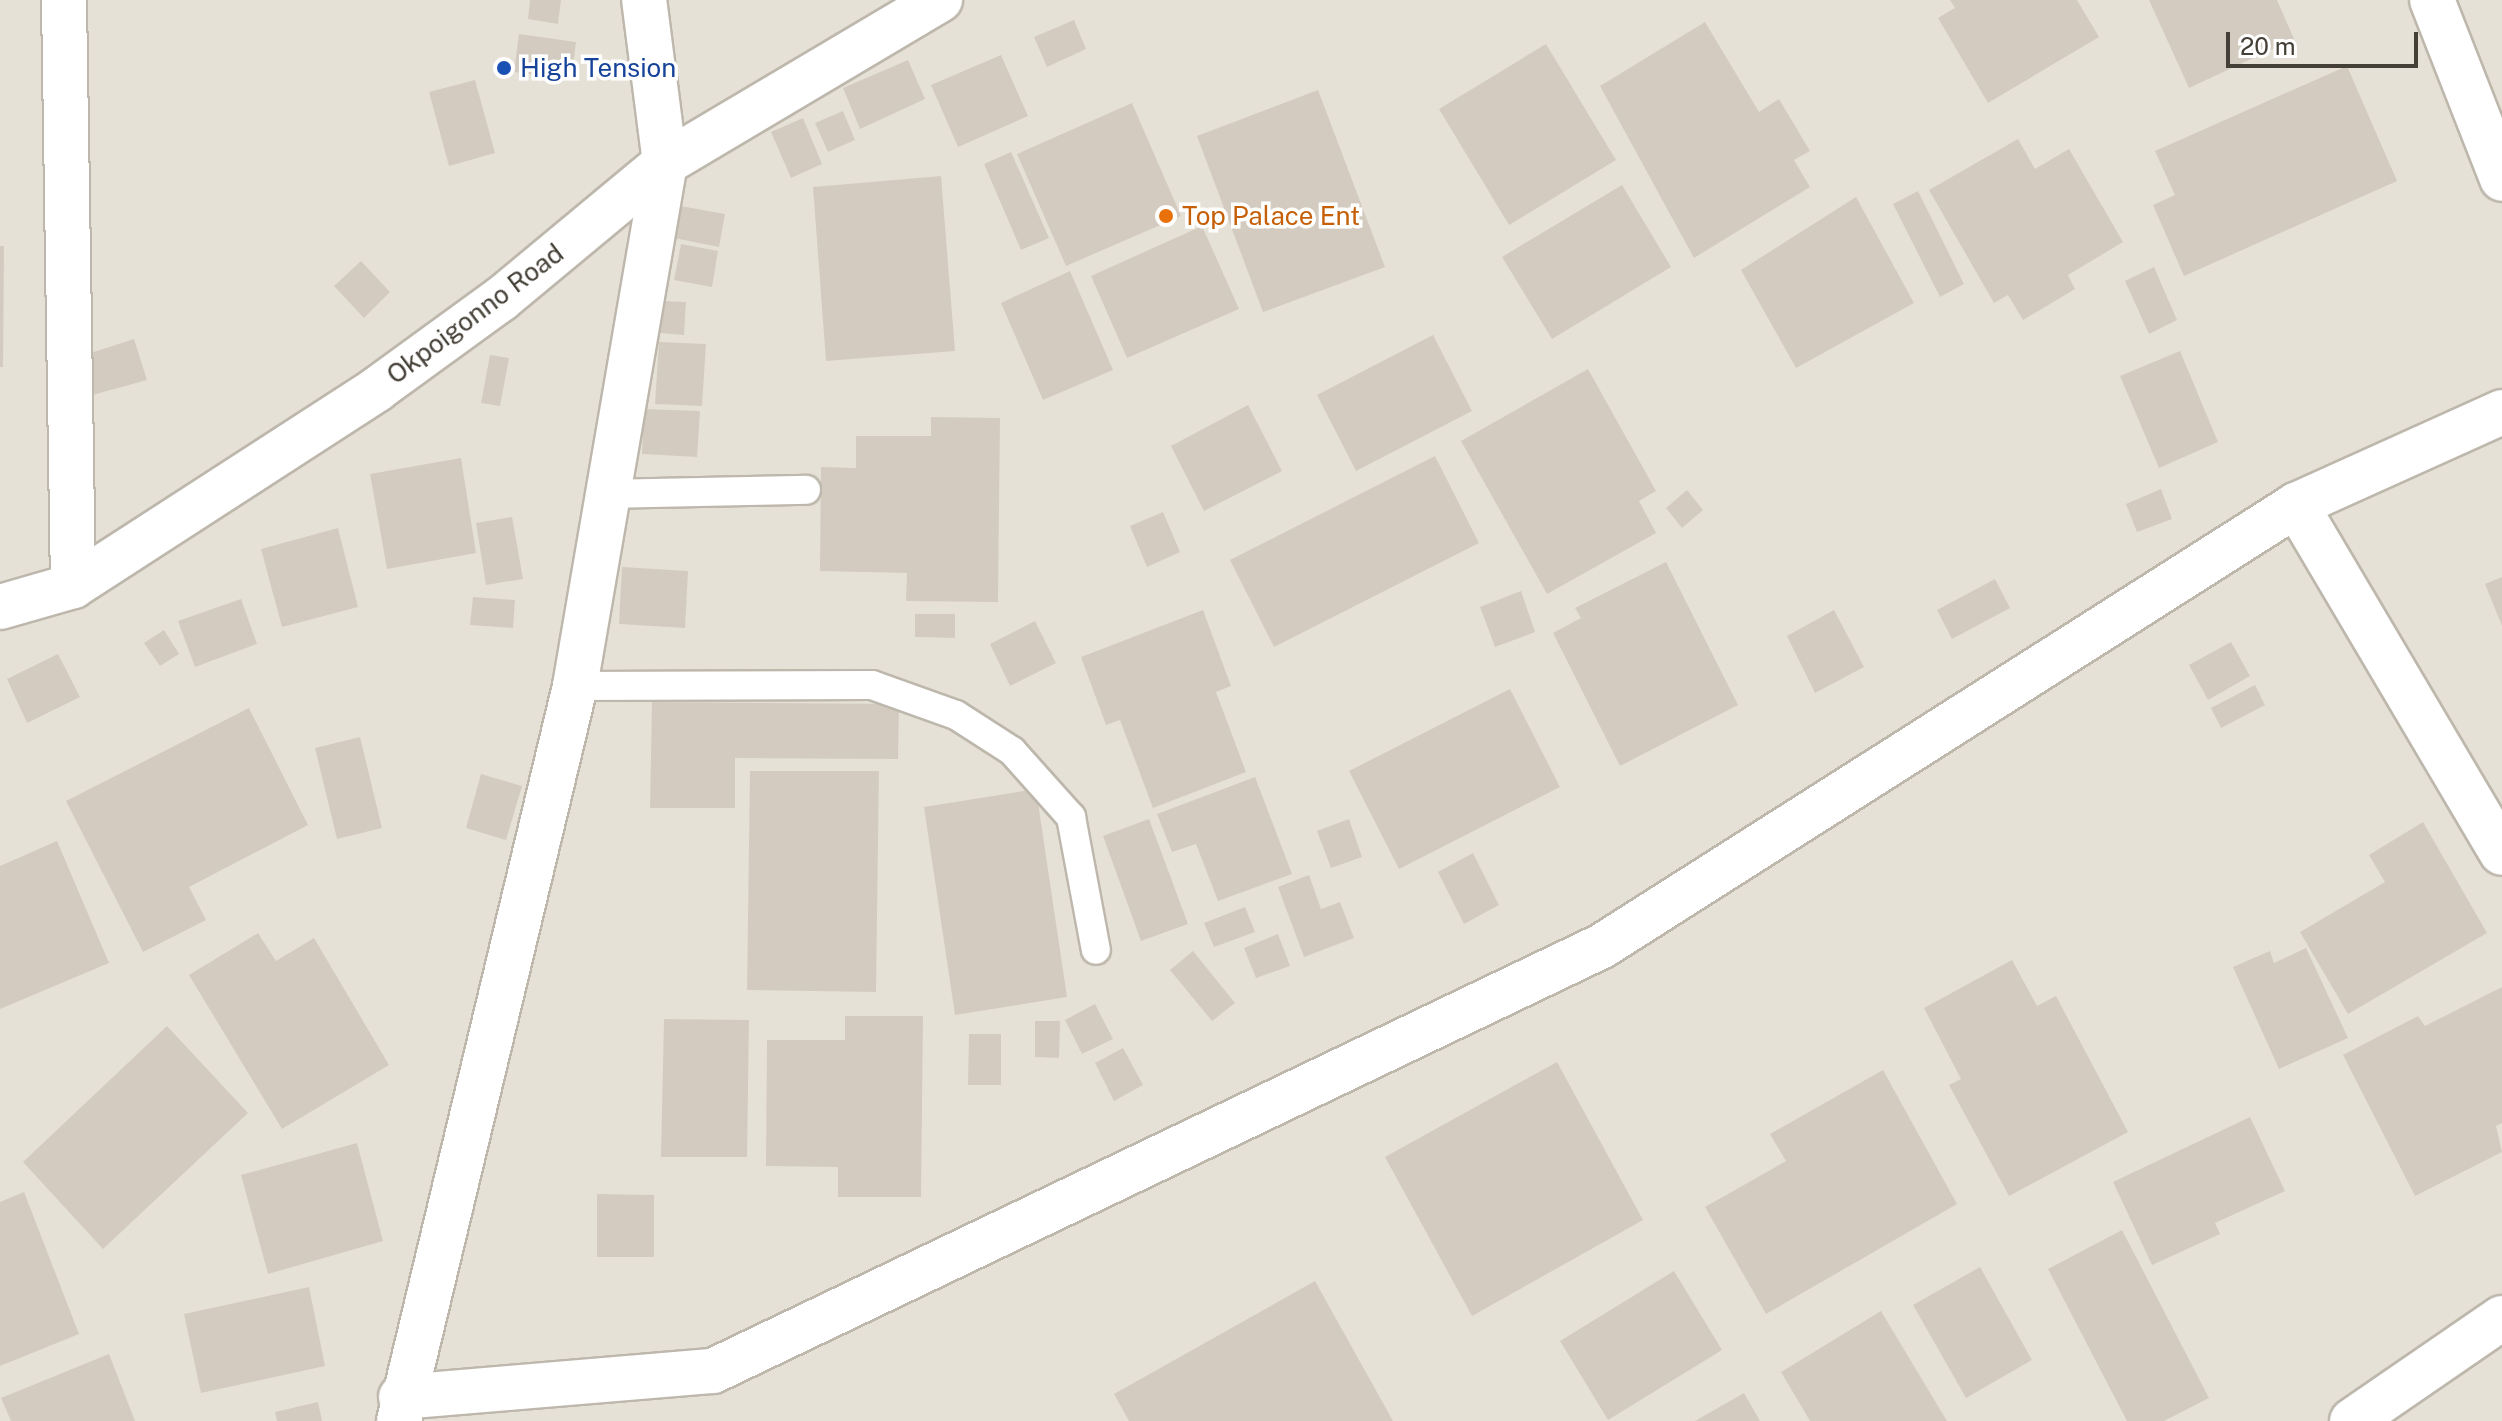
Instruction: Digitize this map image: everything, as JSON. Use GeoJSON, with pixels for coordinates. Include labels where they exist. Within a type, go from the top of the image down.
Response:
{"type":"FeatureCollection","features":[{"type":"Feature","properties":{"kind":"street"},"geometry":{"type":"LineString","coordinates":[[64,0],[73,586]]}},
{"type":"Feature","properties":{"kind":"street"},"geometry":{"type":"LineString","coordinates":[[644,0],[665,163],[575,686],[400,1409],[713,1371],[1602,946],[2296,505],[2502,412]]}},
{"type":"Feature","properties":{"kind":"street","name":"Okpoigonno Road"},"geometry":{"type":"LineString","coordinates":[[0,607],[73,586],[377,389],[501,299],[665,163],[940,0]]}},
{"type":"Feature","properties":{"kind":"street"},"geometry":{"type":"LineString","coordinates":[[2432,0],[2502,179]]}},
{"type":"Feature","properties":{"kind":"street"},"geometry":{"type":"LineString","coordinates":[[2296,505],[2502,853]]}},
{"type":"Feature","properties":{"kind":"street"},"geometry":{"type":"LineString","coordinates":[[2352,1421],[2502,1318]]}},
{"type":"Feature","properties":{"kind":"lane"},"geometry":{"type":"LineString","coordinates":[[607,494],[806,490]]}},
{"type":"Feature","properties":{"kind":"lane"},"geometry":{"type":"LineString","coordinates":[[575,686],[872,685],[956,715],[1012,751],[1071,817],[1096,950]]}},
{"type":"Feature","properties":{"kind":"shaded area"},"geometry":{"type":"Polygon","coordinates":[[[0,0],[2502,0],[2502,1421],[0,1421],[0,0]]]}},
{"type":"Feature","properties":{"kind":"building"},"geometry":{"type":"Polygon","coordinates":[[[530,0],[561,0],[558,24],[528,19],[530,0]]]}},
{"type":"Feature","properties":{"kind":"building"},"geometry":{"type":"Polygon","coordinates":[[[1950,0],[2077,0],[2099,37],[1988,103],[1938,18],[1955,8],[1950,0]]]}},
{"type":"Feature","properties":{"kind":"building"},"geometry":{"type":"Polygon","coordinates":[[[2149,0],[2277,0],[2294,39],[2189,88],[2149,0]]]}},
{"type":"Feature","properties":{"kind":"building"},"geometry":{"type":"Polygon","coordinates":[[[1074,20],[1086,49],[1047,67],[1034,37],[1074,20]]]}},
{"type":"Feature","properties":{"kind":"building"},"geometry":{"type":"Polygon","coordinates":[[[1705,22],[1759,112],[1779,99],[1810,151],[1794,160],[1810,187],[1694,258],[1600,86],[1705,22]]]}},
{"type":"Feature","properties":{"kind":"building"},"geometry":{"type":"Polygon","coordinates":[[[519,34],[576,42],[571,80],[514,72],[519,34]]]}},
{"type":"Feature","properties":{"kind":"building"},"geometry":{"type":"Polygon","coordinates":[[[1546,44],[1616,160],[1509,225],[1439,109],[1546,44]]]}},
{"type":"Feature","properties":{"kind":"building"},"geometry":{"type":"Polygon","coordinates":[[[1001,55],[1028,116],[958,147],[931,85],[1001,55]]]}},
{"type":"Feature","properties":{"kind":"building"},"geometry":{"type":"Polygon","coordinates":[[[908,60],[925,99],[860,129],[843,88],[908,60]]]}},
{"type":"Feature","properties":{"kind":"building"},"geometry":{"type":"Polygon","coordinates":[[[2347,66],[2397,181],[2184,276],[2153,205],[2175,195],[2155,151],[2347,66]]]}},
{"type":"Feature","properties":{"kind":"building"},"geometry":{"type":"Polygon","coordinates":[[[475,80],[495,153],[449,166],[429,92],[475,80]]]}},
{"type":"Feature","properties":{"kind":"building"},"geometry":{"type":"Polygon","coordinates":[[[1318,90],[1385,267],[1263,312],[1197,136],[1318,90]]]}},
{"type":"Feature","properties":{"kind":"building"},"geometry":{"type":"Polygon","coordinates":[[[1132,103],[1181,216],[1066,266],[1017,154],[1132,103]]]}},
{"type":"Feature","properties":{"kind":"building"},"geometry":{"type":"Polygon","coordinates":[[[843,111],[855,140],[828,152],[815,123],[843,111]]]}},
{"type":"Feature","properties":{"kind":"building"},"geometry":{"type":"Polygon","coordinates":[[[803,118],[822,164],[791,178],[771,132],[803,118]]]}},
{"type":"Feature","properties":{"kind":"building"},"geometry":{"type":"Polygon","coordinates":[[[2018,139],[2035,169],[2069,149],[2123,242],[2068,275],[2075,289],[2023,320],[2008,295],[1994,303],[1929,190],[2018,139]]]}},
{"type":"Feature","properties":{"kind":"building"},"geometry":{"type":"Polygon","coordinates":[[[1011,152],[1049,238],[1021,250],[984,164],[1011,152]]]}},
{"type":"Feature","properties":{"kind":"building"},"geometry":{"type":"Polygon","coordinates":[[[941,176],[955,351],[826,361],[813,187],[941,176]]]}},
{"type":"Feature","properties":{"kind":"building"},"geometry":{"type":"Polygon","coordinates":[[[1622,185],[1671,267],[1552,339],[1502,257],[1622,185]]]}},
{"type":"Feature","properties":{"kind":"building"},"geometry":{"type":"Polygon","coordinates":[[[1918,191],[1964,284],[1940,297],[1893,204],[1918,191]]]}},
{"type":"Feature","properties":{"kind":"building"},"geometry":{"type":"Polygon","coordinates":[[[1856,197],[1914,303],[1796,368],[1741,270],[1856,197]]]}},
{"type":"Feature","properties":{"kind":"building"},"geometry":{"type":"Polygon","coordinates":[[[681,206],[725,214],[719,247],[674,238],[681,206]]]}},
{"type":"Feature","properties":{"kind":"building"},"geometry":{"type":"Polygon","coordinates":[[[1202,226],[1239,309],[1127,358],[1091,276],[1202,226]]]}},
{"type":"Feature","properties":{"kind":"building"},"geometry":{"type":"Polygon","coordinates":[[[681,244],[718,251],[712,287],[674,280],[681,244]]]}},
{"type":"Feature","properties":{"kind":"building"},"geometry":{"type":"Polygon","coordinates":[[[0,246],[4,246],[3,367],[0,367],[0,246]]]}},
{"type":"Feature","properties":{"kind":"building"},"geometry":{"type":"Polygon","coordinates":[[[361,261],[390,292],[364,318],[334,286],[361,261]]]}},
{"type":"Feature","properties":{"kind":"building"},"geometry":{"type":"Polygon","coordinates":[[[2154,267],[2177,320],[2149,334],[2125,281],[2154,267]]]}},
{"type":"Feature","properties":{"kind":"building"},"geometry":{"type":"Polygon","coordinates":[[[1070,271],[1113,370],[1043,400],[1001,303],[1070,271]]]}},
{"type":"Feature","properties":{"kind":"building"},"geometry":{"type":"Polygon","coordinates":[[[660,301],[686,302],[684,335],[659,333],[660,301]]]}},
{"type":"Feature","properties":{"kind":"building"},"geometry":{"type":"Polygon","coordinates":[[[1433,335],[1472,411],[1356,471],[1317,395],[1433,335]]]}},
{"type":"Feature","properties":{"kind":"building"},"geometry":{"type":"Polygon","coordinates":[[[134,339],[147,380],[89,396],[78,357],[134,339]]]}},
{"type":"Feature","properties":{"kind":"building"},"geometry":{"type":"Polygon","coordinates":[[[659,342],[706,344],[702,406],[655,404],[659,342]]]}},
{"type":"Feature","properties":{"kind":"building"},"geometry":{"type":"Polygon","coordinates":[[[2180,351],[2218,442],[2159,468],[2120,376],[2180,351]]]}},
{"type":"Feature","properties":{"kind":"building"},"geometry":{"type":"Polygon","coordinates":[[[490,355],[509,358],[500,406],[481,403],[490,355]]]}},
{"type":"Feature","properties":{"kind":"building"},"geometry":{"type":"Polygon","coordinates":[[[1588,369],[1656,491],[1639,501],[1656,533],[1547,594],[1461,441],[1588,369]]]}},
{"type":"Feature","properties":{"kind":"building"},"geometry":{"type":"Polygon","coordinates":[[[1248,405],[1282,471],[1204,511],[1171,446],[1248,405]]]}},
{"type":"Feature","properties":{"kind":"building"},"geometry":{"type":"Polygon","coordinates":[[[644,409],[700,411],[697,457],[642,454],[644,409]]]}},
{"type":"Feature","properties":{"kind":"building"},"geometry":{"type":"Polygon","coordinates":[[[931,417],[1000,418],[998,602],[906,601],[907,573],[820,571],[821,467],[856,468],[856,436],[931,436],[931,417]]]}},
{"type":"Feature","properties":{"kind":"building"},"geometry":{"type":"Polygon","coordinates":[[[1435,456],[1479,543],[1274,647],[1230,560],[1435,456]]]}},
{"type":"Feature","properties":{"kind":"building"},"geometry":{"type":"Polygon","coordinates":[[[461,458],[476,553],[387,569],[370,474],[461,458]]]}},
{"type":"Feature","properties":{"kind":"building"},"geometry":{"type":"Polygon","coordinates":[[[2161,489],[2172,519],[2137,532],[2126,504],[2161,489]]]}},
{"type":"Feature","properties":{"kind":"building"},"geometry":{"type":"Polygon","coordinates":[[[1687,490],[1703,510],[1682,528],[1666,508],[1687,490]]]}},
{"type":"Feature","properties":{"kind":"building"},"geometry":{"type":"Polygon","coordinates":[[[1163,512],[1180,552],[1147,567],[1130,526],[1163,512]]]}},
{"type":"Feature","properties":{"kind":"building"},"geometry":{"type":"Polygon","coordinates":[[[512,517],[523,579],[486,585],[476,523],[512,517]]]}},
{"type":"Feature","properties":{"kind":"building"},"geometry":{"type":"Polygon","coordinates":[[[338,528],[358,607],[282,627],[261,549],[338,528]]]}},
{"type":"Feature","properties":{"kind":"building"},"geometry":{"type":"Polygon","coordinates":[[[1666,562],[1738,705],[1620,766],[1553,633],[1581,618],[1575,608],[1666,562]]]}},
{"type":"Feature","properties":{"kind":"building"},"geometry":{"type":"Polygon","coordinates":[[[622,567],[688,571],[685,628],[619,624],[622,567]]]}},
{"type":"Feature","properties":{"kind":"building"},"geometry":{"type":"Polygon","coordinates":[[[2502,577],[2502,626],[2485,584],[2502,577]]]}},
{"type":"Feature","properties":{"kind":"building"},"geometry":{"type":"Polygon","coordinates":[[[1995,579],[2010,608],[1952,639],[1937,610],[1995,579]]]}},
{"type":"Feature","properties":{"kind":"building"},"geometry":{"type":"Polygon","coordinates":[[[1521,591],[1535,632],[1495,647],[1480,607],[1521,591]]]}},
{"type":"Feature","properties":{"kind":"building"},"geometry":{"type":"Polygon","coordinates":[[[473,597],[515,600],[513,628],[470,625],[473,597]]]}},
{"type":"Feature","properties":{"kind":"building"},"geometry":{"type":"Polygon","coordinates":[[[241,599],[257,644],[195,667],[178,621],[241,599]]]}},
{"type":"Feature","properties":{"kind":"building"},"geometry":{"type":"Polygon","coordinates":[[[1203,610],[1231,686],[1216,692],[1246,772],[1153,808],[1120,720],[1106,725],[1081,657],[1203,610]]]}},
{"type":"Feature","properties":{"kind":"building"},"geometry":{"type":"Polygon","coordinates":[[[1834,610],[1864,667],[1815,693],[1787,636],[1834,610]]]}},
{"type":"Feature","properties":{"kind":"building"},"geometry":{"type":"Polygon","coordinates":[[[915,614],[955,614],[955,638],[915,637],[915,614]]]}},
{"type":"Feature","properties":{"kind":"building"},"geometry":{"type":"Polygon","coordinates":[[[1035,621],[1056,663],[1010,686],[990,644],[1035,621]]]}},
{"type":"Feature","properties":{"kind":"building"},"geometry":{"type":"Polygon","coordinates":[[[164,630],[179,654],[160,666],[144,643],[164,630]]]}},
{"type":"Feature","properties":{"kind":"building"},"geometry":{"type":"Polygon","coordinates":[[[2231,642],[2250,676],[2208,700],[2189,665],[2231,642]]]}},
{"type":"Feature","properties":{"kind":"building"},"geometry":{"type":"Polygon","coordinates":[[[58,654],[80,697],[27,723],[7,679],[58,654]]]}},
{"type":"Feature","properties":{"kind":"building"},"geometry":{"type":"Polygon","coordinates":[[[2255,685],[2265,705],[2221,728],[2211,708],[2255,685]]]}},
{"type":"Feature","properties":{"kind":"building"},"geometry":{"type":"Polygon","coordinates":[[[1510,689],[1560,787],[1399,869],[1349,771],[1510,689]]]}},
{"type":"Feature","properties":{"kind":"building"},"geometry":{"type":"Polygon","coordinates":[[[652,702],[899,704],[898,759],[735,758],[735,808],[650,808],[652,702]]]}},
{"type":"Feature","properties":{"kind":"building"},"geometry":{"type":"Polygon","coordinates":[[[249,708],[308,825],[189,887],[206,920],[143,952],[66,801],[249,708]]]}},
{"type":"Feature","properties":{"kind":"building"},"geometry":{"type":"Polygon","coordinates":[[[360,737],[382,828],[337,839],[315,748],[360,737]]]}},
{"type":"Feature","properties":{"kind":"building"},"geometry":{"type":"Polygon","coordinates":[[[750,771],[879,771],[876,992],[747,990],[750,771]]]}},
{"type":"Feature","properties":{"kind":"building"},"geometry":{"type":"Polygon","coordinates":[[[481,774],[522,786],[506,840],[466,828],[481,774]]]}},
{"type":"Feature","properties":{"kind":"building"},"geometry":{"type":"Polygon","coordinates":[[[1255,777],[1292,874],[1218,901],[1196,844],[1172,852],[1157,814],[1255,777]]]}},
{"type":"Feature","properties":{"kind":"building"},"geometry":{"type":"Polygon","coordinates":[[[1036,789],[1067,997],[955,1015],[924,807],[1036,789]]]}},
{"type":"Feature","properties":{"kind":"building"},"geometry":{"type":"Polygon","coordinates":[[[1149,819],[1188,924],[1141,941],[1103,836],[1149,819]]]}},
{"type":"Feature","properties":{"kind":"building"},"geometry":{"type":"Polygon","coordinates":[[[1349,819],[1362,857],[1331,868],[1317,831],[1349,819]]]}},
{"type":"Feature","properties":{"kind":"building"},"geometry":{"type":"Polygon","coordinates":[[[2423,822],[2487,933],[2348,1014],[2300,932],[2385,882],[2369,855],[2423,822]]]}},
{"type":"Feature","properties":{"kind":"building"},"geometry":{"type":"Polygon","coordinates":[[[57,841],[109,963],[0,1009],[0,866],[57,841]]]}},
{"type":"Feature","properties":{"kind":"building"},"geometry":{"type":"Polygon","coordinates":[[[1473,853],[1499,905],[1464,924],[1438,872],[1473,853]]]}},
{"type":"Feature","properties":{"kind":"building"},"geometry":{"type":"Polygon","coordinates":[[[1309,875],[1321,909],[1340,902],[1354,938],[1304,957],[1278,887],[1309,875]]]}},
{"type":"Feature","properties":{"kind":"building"},"geometry":{"type":"Polygon","coordinates":[[[1245,907],[1255,932],[1214,947],[1204,923],[1245,907]]]}},
{"type":"Feature","properties":{"kind":"building"},"geometry":{"type":"Polygon","coordinates":[[[258,933],[276,961],[314,938],[389,1065],[282,1129],[189,975],[258,933]]]}},
{"type":"Feature","properties":{"kind":"building"},"geometry":{"type":"Polygon","coordinates":[[[1278,934],[1290,966],[1256,978],[1244,948],[1278,934]]]}},
{"type":"Feature","properties":{"kind":"building"},"geometry":{"type":"Polygon","coordinates":[[[2306,948],[2348,1038],[2279,1069],[2233,967],[2270,951],[2274,963],[2306,948]]]}},
{"type":"Feature","properties":{"kind":"building"},"geometry":{"type":"Polygon","coordinates":[[[1193,951],[1235,1003],[1212,1021],[1170,970],[1193,951]]]}},
{"type":"Feature","properties":{"kind":"building"},"geometry":{"type":"Polygon","coordinates":[[[2012,960],[2037,1006],[2056,996],[2128,1132],[2009,1196],[1949,1085],[1961,1079],[1924,1008],[2012,960]]]}},
{"type":"Feature","properties":{"kind":"building"},"geometry":{"type":"Polygon","coordinates":[[[2502,987],[2502,1123],[2496,1126],[2502,1152],[2415,1196],[2343,1055],[2418,1016],[2425,1026],[2502,987]]]}},
{"type":"Feature","properties":{"kind":"building"},"geometry":{"type":"Polygon","coordinates":[[[1095,1004],[1113,1039],[1082,1054],[1065,1020],[1095,1004]]]}},
{"type":"Feature","properties":{"kind":"building"},"geometry":{"type":"Polygon","coordinates":[[[845,1016],[923,1016],[921,1197],[838,1197],[838,1167],[766,1166],[767,1040],[845,1040],[845,1016]]]}},
{"type":"Feature","properties":{"kind":"building"},"geometry":{"type":"Polygon","coordinates":[[[664,1019],[749,1020],[747,1157],[661,1157],[664,1019]]]}},
{"type":"Feature","properties":{"kind":"building"},"geometry":{"type":"Polygon","coordinates":[[[1035,1021],[1060,1021],[1059,1058],[1035,1057],[1035,1021]]]}},
{"type":"Feature","properties":{"kind":"building"},"geometry":{"type":"Polygon","coordinates":[[[167,1026],[248,1113],[103,1249],[23,1162],[167,1026]]]}},
{"type":"Feature","properties":{"kind":"building"},"geometry":{"type":"Polygon","coordinates":[[[969,1034],[1001,1034],[1001,1085],[968,1085],[969,1034]]]}},
{"type":"Feature","properties":{"kind":"building"},"geometry":{"type":"Polygon","coordinates":[[[1123,1048],[1143,1085],[1114,1101],[1095,1063],[1123,1048]]]}},
{"type":"Feature","properties":{"kind":"building"},"geometry":{"type":"Polygon","coordinates":[[[1557,1062],[1643,1220],[1472,1316],[1385,1157],[1557,1062]]]}},
{"type":"Feature","properties":{"kind":"building"},"geometry":{"type":"Polygon","coordinates":[[[1883,1070],[1957,1204],[1766,1314],[1705,1207],[1786,1161],[1770,1134],[1883,1070]]]}},
{"type":"Feature","properties":{"kind":"building"},"geometry":{"type":"Polygon","coordinates":[[[2250,1117],[2285,1191],[2215,1223],[2220,1234],[2152,1265],[2113,1182],[2250,1117]]]}},
{"type":"Feature","properties":{"kind":"building"},"geometry":{"type":"Polygon","coordinates":[[[357,1143],[383,1241],[268,1274],[241,1175],[357,1143]]]}},
{"type":"Feature","properties":{"kind":"building"},"geometry":{"type":"Polygon","coordinates":[[[24,1192],[79,1334],[0,1366],[0,1202],[24,1192]]]}},
{"type":"Feature","properties":{"kind":"building"},"geometry":{"type":"Polygon","coordinates":[[[597,1194],[654,1195],[654,1257],[597,1257],[597,1194]]]}},
{"type":"Feature","properties":{"kind":"building"},"geometry":{"type":"Polygon","coordinates":[[[2122,1230],[2209,1398],[2164,1421],[2127,1421],[2048,1269],[2122,1230]]]}},
{"type":"Feature","properties":{"kind":"building"},"geometry":{"type":"Polygon","coordinates":[[[1980,1267],[2032,1360],[1966,1398],[1913,1305],[1980,1267]]]}},
{"type":"Feature","properties":{"kind":"building"},"geometry":{"type":"Polygon","coordinates":[[[1674,1271],[1722,1350],[1608,1420],[1560,1341],[1674,1271]]]}},
{"type":"Feature","properties":{"kind":"building"},"geometry":{"type":"Polygon","coordinates":[[[1315,1281],[1393,1421],[1129,1421],[1114,1394],[1315,1281]]]}},
{"type":"Feature","properties":{"kind":"building"},"geometry":{"type":"Polygon","coordinates":[[[309,1287],[325,1366],[201,1393],[184,1314],[309,1287]]]}},
{"type":"Feature","properties":{"kind":"building"},"geometry":{"type":"Polygon","coordinates":[[[1881,1311],[1947,1421],[1810,1421],[1781,1372],[1881,1311]]]}},
{"type":"Feature","properties":{"kind":"building"},"geometry":{"type":"Polygon","coordinates":[[[109,1354],[135,1421],[11,1421],[1,1398],[109,1354]]]}},
{"type":"Feature","properties":{"kind":"building"},"geometry":{"type":"Polygon","coordinates":[[[1744,1393],[1760,1421],[1695,1421],[1744,1393]]]}},
{"type":"Feature","properties":{"kind":"building"},"geometry":{"type":"Polygon","coordinates":[[[318,1402],[322,1421],[277,1421],[275,1412],[318,1402]]]}},
{"type":"Feature","properties":{"kind":"place","name":"High Tension"},"geometry":{"type":"Point","coordinates":[504,68]}},
{"type":"Feature","properties":{"kind":"place","name":"Top Palace Ent"},"geometry":{"type":"Point","coordinates":[1166,216]}}]}
